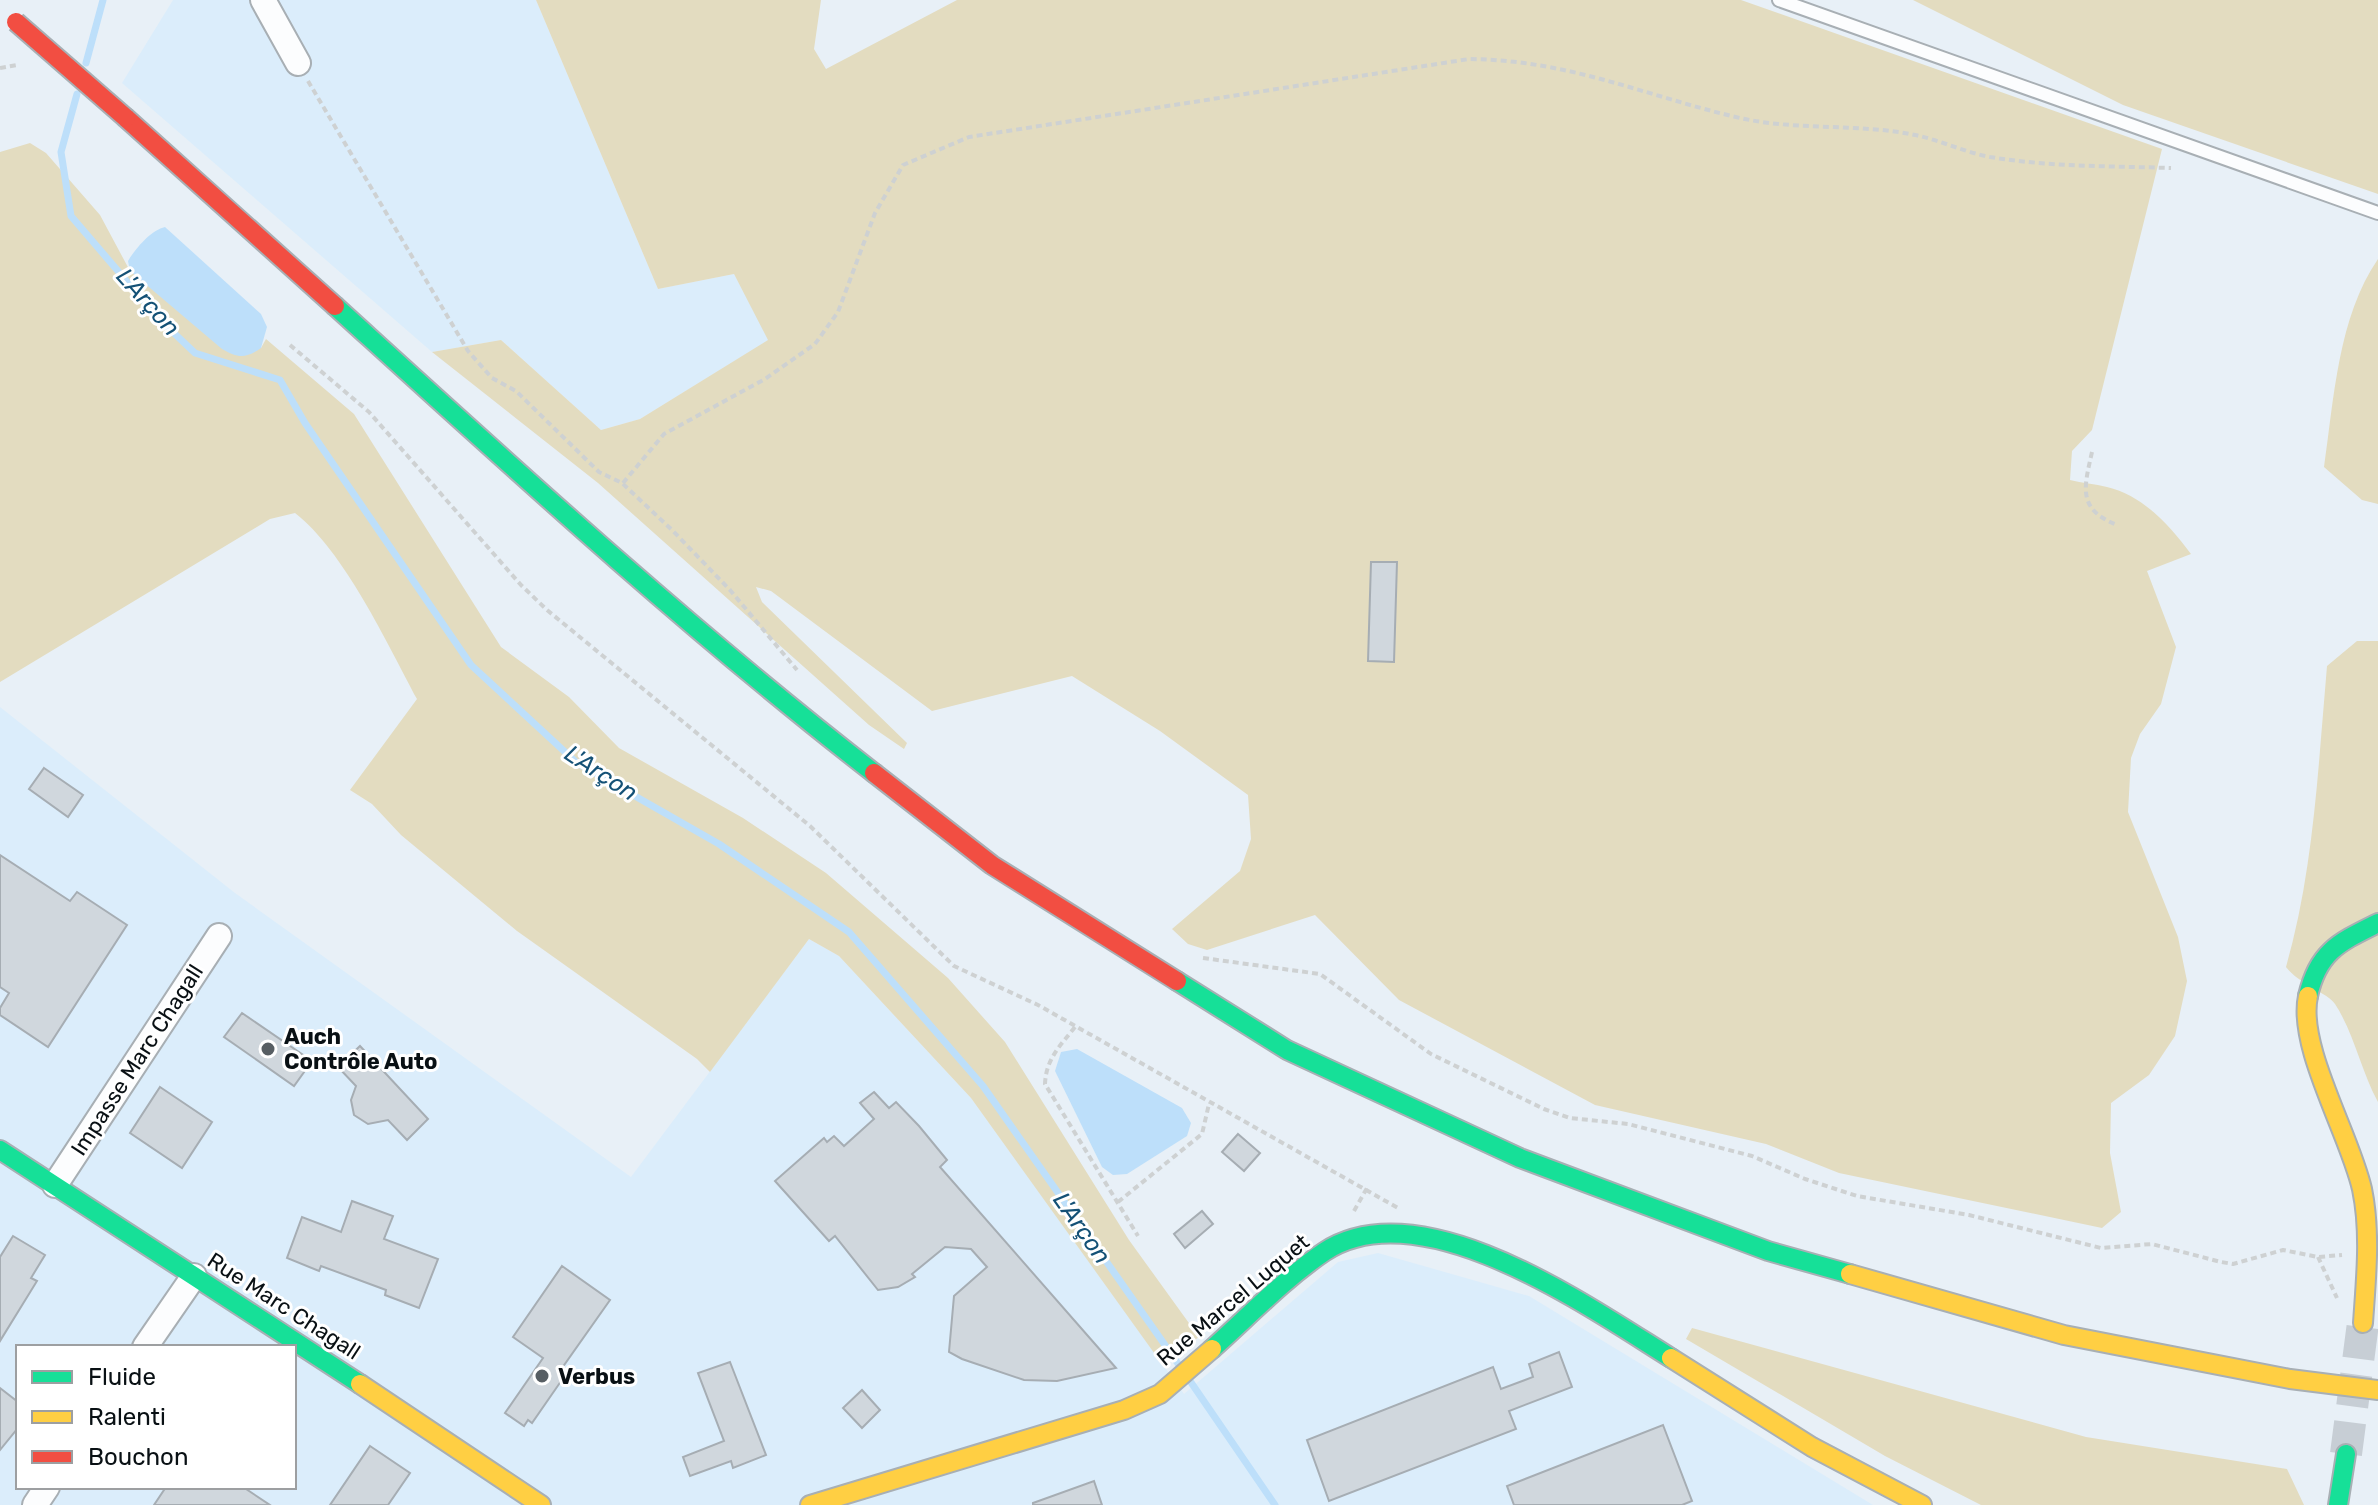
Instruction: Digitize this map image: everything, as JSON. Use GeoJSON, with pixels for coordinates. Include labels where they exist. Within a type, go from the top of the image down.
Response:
{"type":"FeatureCollection","features":[{"type":"Feature","properties":{"kind":"main road"},"geometry":{"type":"LineString","coordinates":[[0,7],[644,585],[776,697],[992,865],[1287,1050],[1520,1158],[1768,1251],[2064,1335],[2290,1379],[2378,1390]]}},
{"type":"Feature","properties":{"kind":"main road"},"geometry":{"type":"LineString","coordinates":[[2363,1323],[2367,1263],[2362,1189],[2346,1130],[2311,1052],[2305,1012],[2312,976],[2336,941],[2378,923]]}},
{"type":"Feature","properties":{"kind":"main road","name":"Rue Marc Chagall"},"geometry":{"type":"LineString","coordinates":[[0,1150],[541,1505]]}},
{"type":"Feature","properties":{"kind":"main road","name":"Rue Marcel Luquet"},"geometry":{"type":"LineString","coordinates":[[810,1505],[1124,1410],[1160,1394],[1324,1252],[1356,1237],[1389,1234],[1429,1240],[1483,1255],[1551,1285],[1836,1458],[1922,1505]]}},
{"type":"Feature","properties":{"kind":"main road"},"geometry":{"type":"LineString","coordinates":[[2338,1505],[2346,1454]]}},
{"type":"Feature","properties":{"kind":"street"},"geometry":{"type":"LineString","coordinates":[[263,0],[298,63]]}},
{"type":"Feature","properties":{"kind":"street","name":"Impasse Marc Chagall"},"geometry":{"type":"LineString","coordinates":[[55,1185],[219,936]]}},
{"type":"Feature","properties":{"kind":"street"},"geometry":{"type":"LineString","coordinates":[[146,1345],[194,1276]]}},
{"type":"Feature","properties":{"kind":"lane"},"geometry":{"type":"LineString","coordinates":[[1779,0],[2378,213]]}},
{"type":"Feature","properties":{"kind":"path"},"geometry":{"type":"LineString","coordinates":[[622,483],[664,434],[765,379],[815,344],[838,312],[875,213],[903,165],[969,137],[1469,59],[1516,60],[1575,70],[1738,118],[1782,126],[1913,135],[1987,156],[2041,164],[2171,168]]}},
{"type":"Feature","properties":{"kind":"path"},"geometry":{"type":"LineString","coordinates":[[298,63],[468,351],[492,378],[516,391],[599,472],[622,483],[730,590],[806,679]]}},
{"type":"Feature","properties":{"kind":"path"},"geometry":{"type":"LineString","coordinates":[[290,345],[369,412],[521,585],[547,610],[810,826],[954,966],[1038,1005],[1401,1210]]}},
{"type":"Feature","properties":{"kind":"path"},"geometry":{"type":"LineString","coordinates":[[2092,452],[2085,486],[2087,503],[2103,520],[2117,525]]}},
{"type":"Feature","properties":{"kind":"path"},"geometry":{"type":"LineString","coordinates":[[1195,956],[1320,974],[1431,1054],[1544,1109],[1570,1118],[1628,1124],[1752,1156],[1805,1179],[1857,1196],[1969,1215],[2101,1248],[2152,1244],[2233,1264],[2283,1250],[2294,1250],[2318,1257],[2343,1255],[2367,1263]]}},
{"type":"Feature","properties":{"kind":"path"},"geometry":{"type":"LineString","coordinates":[[1075,1027],[1046,1067],[1045,1084],[1138,1236]]}},
{"type":"Feature","properties":{"kind":"path"},"geometry":{"type":"LineString","coordinates":[[1118,1202],[1202,1134],[1209,1104]]}},
{"type":"Feature","properties":{"kind":"shaded area"},"geometry":{"type":"Polygon","coordinates":[[[173,0],[536,0],[658,289],[734,274],[769,340],[640,419],[601,430],[501,340],[432,352],[122,83],[173,0]]]}},
{"type":"Feature","properties":{"kind":"shaded area"},"geometry":{"type":"Polygon","coordinates":[[[536,0],[821,0],[814,49],[826,69],[957,0],[1741,0],[2162,149],[2092,430],[2072,451],[2070,480],[2107,487],[2133,497],[2165,522],[2191,554],[2147,571],[2176,647],[2161,704],[2140,734],[2131,758],[2128,812],[2178,937],[2187,981],[2175,1036],[2149,1075],[2111,1103],[2110,1153],[2121,1212],[2102,1228],[1839,1173],[1766,1144],[1595,1105],[1399,1000],[1315,915],[1207,950],[1188,944],[1172,929],[1240,871],[1251,839],[1248,795],[1160,731],[1072,676],[932,711],[771,591],[756,587],[762,602],[907,743],[904,749],[869,725],[598,483],[432,352],[501,340],[601,430],[640,419],[768,340],[734,274],[658,289],[536,0]]]}},
{"type":"Feature","properties":{"kind":"shaded area"},"geometry":{"type":"Polygon","coordinates":[[[1913,0],[2378,0],[2378,194],[2123,105],[1913,0]]]}},
{"type":"Feature","properties":{"kind":"shaded area"},"geometry":{"type":"Polygon","coordinates":[[[30,143],[46,153],[100,215],[130,271],[261,348],[266,339],[354,414],[501,647],[569,697],[619,748],[743,818],[826,873],[948,978],[1005,1042],[1129,1240],[1199,1337],[1162,1364],[971,1098],[839,956],[809,939],[710,1072],[697,1059],[517,931],[401,835],[372,804],[350,790],[417,699],[347,574],[331,550],[295,513],[270,519],[0,682],[0,152],[30,143]]]}},
{"type":"Feature","properties":{"kind":"shaded area"},"geometry":{"type":"Polygon","coordinates":[[[2378,259],[2378,504],[2362,500],[2324,467],[2346,332],[2354,306],[2378,259]]]}},
{"type":"Feature","properties":{"kind":"shaded area"},"geometry":{"type":"Polygon","coordinates":[[[2357,641],[2378,641],[2378,1102],[2335,1004],[2286,967],[2309,855],[2327,666],[2357,641]]]}},
{"type":"Feature","properties":{"kind":"shaded area"},"geometry":{"type":"Polygon","coordinates":[[[0,707],[235,893],[631,1177],[809,939],[839,956],[971,1098],[1184,1394],[1338,1262],[1378,1253],[1529,1296],[1873,1505],[0,1505],[0,707]]]}},
{"type":"Feature","properties":{"kind":"shaded area"},"geometry":{"type":"Polygon","coordinates":[[[1692,1328],[2086,1437],[2287,1469],[2304,1505],[1981,1505],[1885,1456],[1686,1339],[1692,1328]]]}},
{"type":"Feature","properties":{"kind":"water"},"geometry":{"type":"Polygon","coordinates":[[[165,227],[261,314],[267,327],[261,348],[242,356],[222,349],[130,271],[128,261],[135,251],[149,236],[165,227]]]}},
{"type":"Feature","properties":{"kind":"water"},"geometry":{"type":"Polygon","coordinates":[[[1077,1049],[1182,1108],[1191,1123],[1187,1136],[1127,1174],[1113,1175],[1102,1167],[1055,1071],[1061,1052],[1077,1049]]]}},
{"type":"Feature","properties":{"kind":"building"},"geometry":{"type":"Polygon","coordinates":[[[1371,562],[1397,562],[1394,662],[1368,661],[1371,562]]]}},
{"type":"Feature","properties":{"kind":"building"},"geometry":{"type":"Polygon","coordinates":[[[44,768],[83,795],[68,817],[29,789],[44,768]]]}},
{"type":"Feature","properties":{"kind":"building"},"geometry":{"type":"Polygon","coordinates":[[[0,855],[70,901],[77,892],[127,925],[48,1047],[0,1015],[0,1008],[9,993],[0,987],[0,855]]]}},
{"type":"Feature","properties":{"kind":"building","name":"Auch Contrôle Auto"},"geometry":{"type":"Polygon","coordinates":[[[242,1013],[312,1061],[294,1086],[224,1037],[242,1013]]]}},
{"type":"Feature","properties":{"kind":"building"},"geometry":{"type":"Polygon","coordinates":[[[360,1046],[428,1119],[407,1140],[388,1120],[368,1124],[354,1115],[351,1100],[356,1086],[338,1067],[360,1046]]]}},
{"type":"Feature","properties":{"kind":"building"},"geometry":{"type":"Polygon","coordinates":[[[160,1087],[212,1122],[182,1168],[130,1133],[160,1087]]]}},
{"type":"Feature","properties":{"kind":"building"},"geometry":{"type":"Polygon","coordinates":[[[874,1092],[889,1108],[896,1102],[919,1126],[947,1160],[940,1167],[1116,1368],[1057,1381],[1024,1380],[949,1352],[954,1296],[987,1267],[971,1249],[945,1247],[912,1274],[915,1277],[898,1287],[878,1290],[835,1236],[829,1241],[775,1181],[824,1138],[827,1142],[834,1136],[844,1146],[874,1119],[860,1103],[874,1092]]]}},
{"type":"Feature","properties":{"kind":"building"},"geometry":{"type":"Polygon","coordinates":[[[1238,1134],[1260,1153],[1244,1171],[1222,1152],[1238,1134]]]}},
{"type":"Feature","properties":{"kind":"building"},"geometry":{"type":"Polygon","coordinates":[[[352,1201],[393,1216],[384,1239],[438,1259],[419,1308],[385,1295],[386,1290],[321,1266],[319,1271],[287,1258],[302,1217],[341,1232],[352,1201]]]}},
{"type":"Feature","properties":{"kind":"building"},"geometry":{"type":"Polygon","coordinates":[[[1202,1211],[1213,1224],[1185,1248],[1174,1234],[1202,1211]]]}},
{"type":"Feature","properties":{"kind":"building"},"geometry":{"type":"Polygon","coordinates":[[[13,1236],[45,1255],[31,1278],[37,1281],[0,1341],[0,1257],[13,1236]]]}},
{"type":"Feature","properties":{"kind":"building"},"geometry":{"type":"Polygon","coordinates":[[[562,1266],[610,1300],[560,1371],[566,1374],[532,1423],[528,1420],[524,1426],[505,1413],[543,1358],[513,1337],[562,1266]]]}},
{"type":"Feature","properties":{"kind":"building"},"geometry":{"type":"Polygon","coordinates":[[[1559,1352],[1572,1387],[1509,1411],[1516,1429],[1329,1501],[1307,1440],[1493,1367],[1501,1389],[1533,1377],[1529,1364],[1559,1352]]]}},
{"type":"Feature","properties":{"kind":"building"},"geometry":{"type":"Polygon","coordinates":[[[730,1362],[766,1455],[733,1468],[731,1461],[690,1476],[683,1457],[724,1441],[698,1373],[730,1362]]]}},
{"type":"Feature","properties":{"kind":"building"},"geometry":{"type":"Polygon","coordinates":[[[0,1388],[16,1400],[16,1430],[0,1450],[0,1388]]]}},
{"type":"Feature","properties":{"kind":"building"},"geometry":{"type":"Polygon","coordinates":[[[862,1390],[880,1410],[862,1428],[843,1408],[862,1390]]]}},
{"type":"Feature","properties":{"kind":"building"},"geometry":{"type":"Polygon","coordinates":[[[1663,1425],[1692,1501],[1682,1505],[1514,1505],[1507,1486],[1663,1425]]]}},
{"type":"Feature","properties":{"kind":"building"},"geometry":{"type":"Polygon","coordinates":[[[370,1446],[410,1473],[388,1505],[330,1505],[370,1446]]]}},
{"type":"Feature","properties":{"kind":"building"},"geometry":{"type":"Polygon","coordinates":[[[1094,1481],[1102,1505],[1033,1505],[1033,1503],[1094,1481]]]}},
{"type":"Feature","properties":{"kind":"building"},"geometry":{"type":"Polygon","coordinates":[[[165,1489],[246,1489],[270,1505],[154,1505],[165,1489]]]}},
{"type":"Feature","properties":{"kind":"waterway","name":"L'Arçon"},"geometry":{"type":"LineString","coordinates":[[86,63],[103,0]]}},
{"type":"Feature","properties":{"kind":"waterway","name":"L'Arçon"},"geometry":{"type":"LineString","coordinates":[[77,94],[61,152],[71,216],[159,319],[195,353],[280,380],[305,423],[471,665],[577,763],[719,844],[849,932],[983,1086],[1179,1365]]}},
{"type":"Feature","properties":{"kind":"waterway","name":"L'Arçon"},"geometry":{"type":"LineString","coordinates":[[1188,1378],[1275,1505]]}},
{"type":"Feature","properties":{"kind":"tunnel"},"geometry":{"type":"LineString","coordinates":[[2346,1454],[2363,1323]]}},
{"type":"Feature","properties":{"kind":"traffic: fast"},"geometry":{"type":"LineString","coordinates":[[335,306],[667,603],[874,773]]}},
{"type":"Feature","properties":{"kind":"traffic: fast"},"geometry":{"type":"LineString","coordinates":[[2308,996],[2318,968],[2332,950],[2378,923]]}},
{"type":"Feature","properties":{"kind":"traffic: fast"},"geometry":{"type":"LineString","coordinates":[[1177,981],[1287,1050],[1520,1158],[1768,1251],[1850,1274]]}},
{"type":"Feature","properties":{"kind":"traffic: fast"},"geometry":{"type":"LineString","coordinates":[[0,1150],[360,1384]]}},
{"type":"Feature","properties":{"kind":"traffic: fast"},"geometry":{"type":"LineString","coordinates":[[1212,1349],[1280,1286],[1324,1252],[1363,1236],[1408,1234],[1455,1244],[1503,1262],[1551,1285],[1671,1358]]}},
{"type":"Feature","properties":{"kind":"traffic: fast"},"geometry":{"type":"LineString","coordinates":[[2338,1505],[2346,1454]]}},
{"type":"Feature","properties":{"kind":"traffic: slow"},"geometry":{"type":"LineString","coordinates":[[2308,996],[2310,1040],[2356,1167],[2365,1205],[2367,1256],[2363,1323]]}},
{"type":"Feature","properties":{"kind":"traffic: slow"},"geometry":{"type":"LineString","coordinates":[[1850,1274],[2064,1335],[2290,1379],[2378,1390]]}},
{"type":"Feature","properties":{"kind":"traffic: slow"},"geometry":{"type":"LineString","coordinates":[[810,1505],[1124,1410],[1160,1394],[1212,1349]]}},
{"type":"Feature","properties":{"kind":"traffic: slow"},"geometry":{"type":"LineString","coordinates":[[1671,1358],[1812,1447],[1922,1505]]}},
{"type":"Feature","properties":{"kind":"traffic: slow"},"geometry":{"type":"LineString","coordinates":[[360,1384],[541,1505]]}},
{"type":"Feature","properties":{"kind":"traffic: jam"},"geometry":{"type":"LineString","coordinates":[[16,22],[126,118]]}},
{"type":"Feature","properties":{"kind":"traffic: jam"},"geometry":{"type":"LineString","coordinates":[[126,118],[335,306]]}},
{"type":"Feature","properties":{"kind":"traffic: jam"},"geometry":{"type":"LineString","coordinates":[[874,773],[992,865],[1177,981]]}},
{"type":"Feature","properties":{"kind":"place","name":"Auch Contrôle Auto"},"geometry":{"type":"Point","coordinates":[268,1049]}},
{"type":"Feature","properties":{"kind":"place","name":"Verbus"},"geometry":{"type":"Point","coordinates":[542,1376]}}]}
